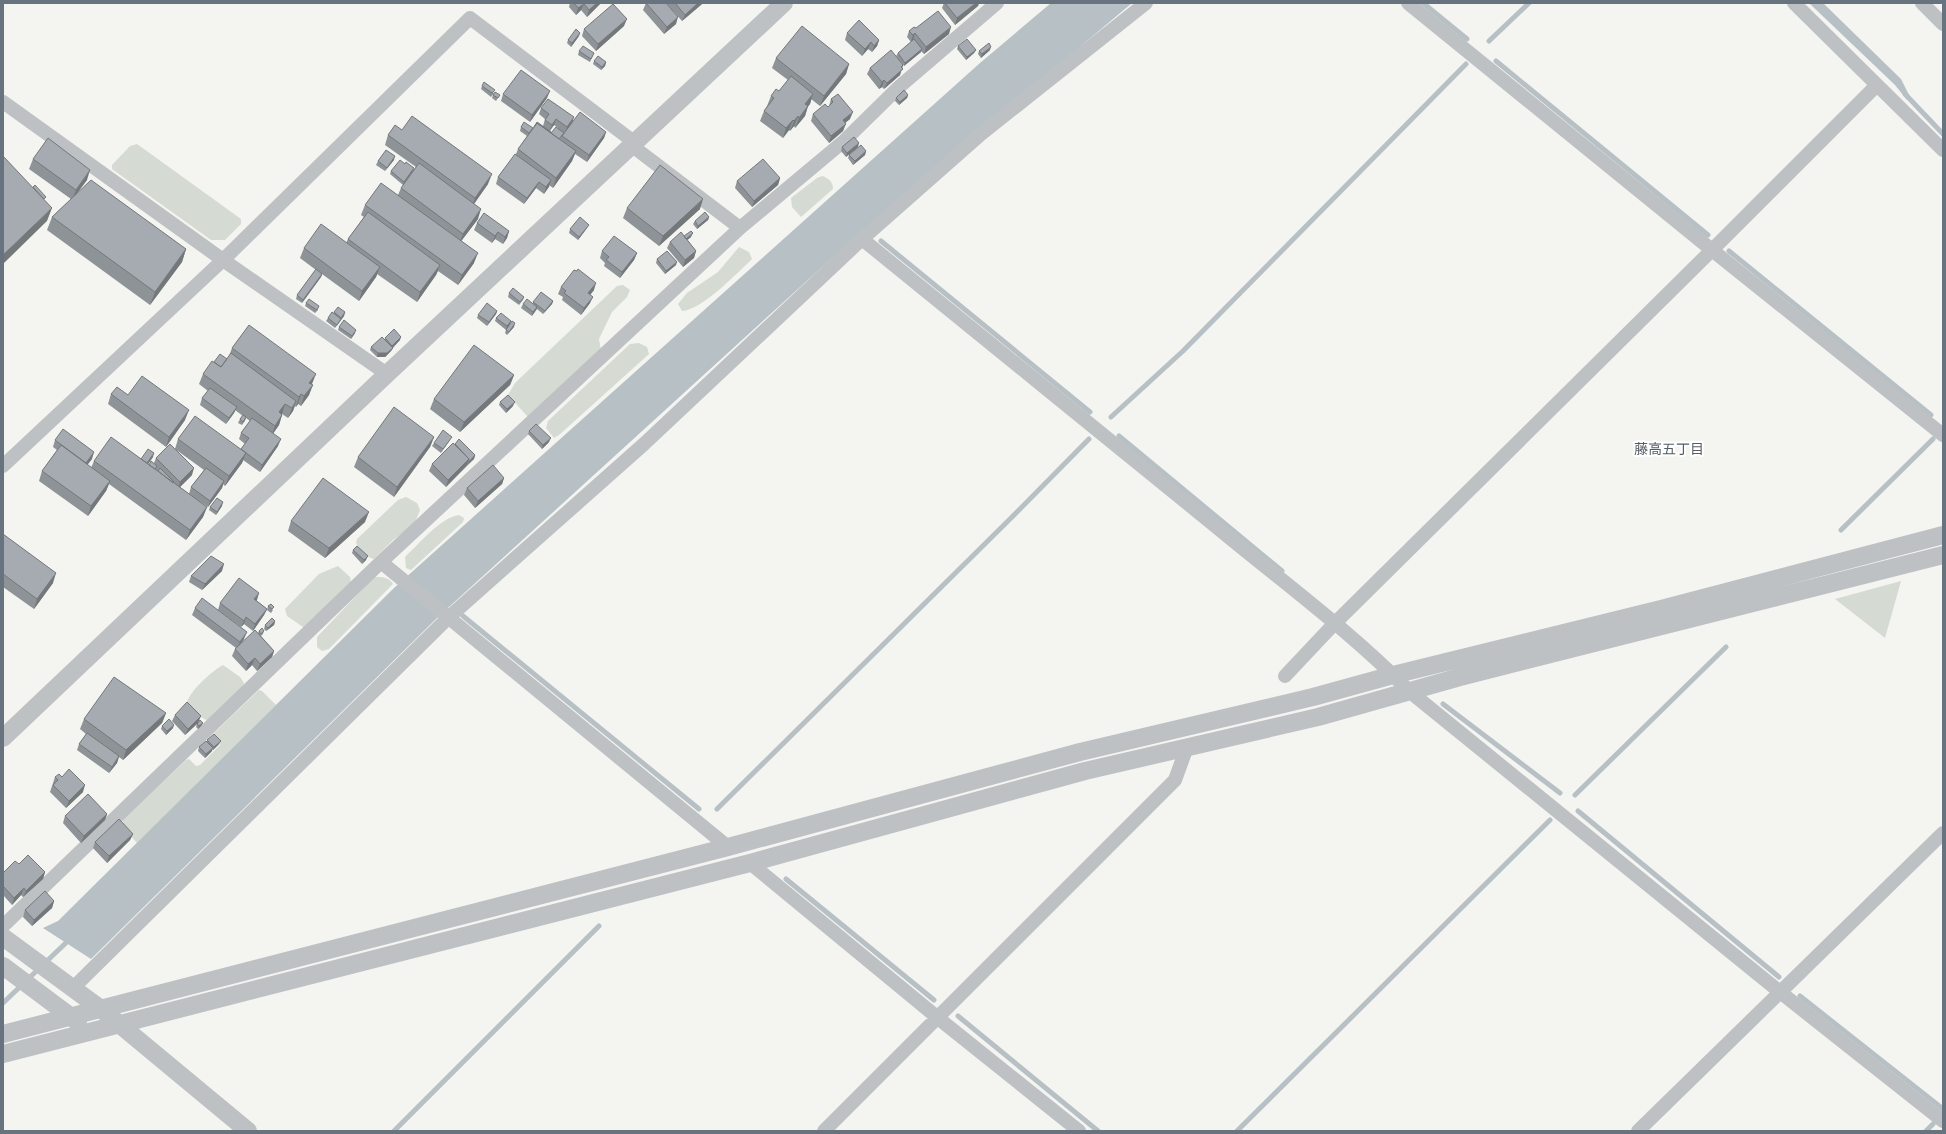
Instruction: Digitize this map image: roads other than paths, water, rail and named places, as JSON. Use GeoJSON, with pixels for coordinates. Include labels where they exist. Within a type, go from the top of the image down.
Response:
{"type":"FeatureCollection","features":[{"type":"Feature","properties":{"kind":"street"},"geometry":{"type":"LineString","coordinates":[[3,738],[387,374],[784,3]]}},
{"type":"Feature","properties":{"kind":"street"},"geometry":{"type":"LineString","coordinates":[[3,926],[381,562],[740,228],[844,141],[899,87],[997,3]]}},
{"type":"Feature","properties":{"kind":"street"},"geometry":{"type":"LineString","coordinates":[[73,988],[448,618],[644,444],[862,239],[981,134],[1146,3]]}},
{"type":"Feature","properties":{"kind":"street"},"geometry":{"type":"LineString","coordinates":[[1408,3],[1943,435]]}},
{"type":"Feature","properties":{"kind":"street"},"geometry":{"type":"LineString","coordinates":[[1794,3],[1943,150]]}},
{"type":"Feature","properties":{"kind":"street"},"geometry":{"type":"LineString","coordinates":[[1922,3],[1943,24]]}},
{"type":"Feature","properties":{"kind":"street"},"geometry":{"type":"LineString","coordinates":[[3,466],[223,260],[470,18],[740,228]]}},
{"type":"Feature","properties":{"kind":"street"},"geometry":{"type":"LineString","coordinates":[[1285,676],[1334,624],[1712,250],[1877,84]]}},
{"type":"Feature","properties":{"kind":"street"},"geometry":{"type":"LineString","coordinates":[[3,102],[223,260],[387,374]]}},
{"type":"Feature","properties":{"kind":"street"},"geometry":{"type":"LineString","coordinates":[[862,239],[1334,624],[1393,675],[1409,691],[1780,992],[1943,1122]]}},
{"type":"Feature","properties":{"kind":"street"},"geometry":{"type":"LineString","coordinates":[[3,1034],[65,1012],[101,1009],[728,847],[1080,752],[1313,697],[1393,675],[1646,613],[1943,535]]}},
{"type":"Feature","properties":{"kind":"street"},"geometry":{"type":"LineString","coordinates":[[3,1054],[750,862],[1085,771],[1318,717],[1409,691],[1943,555]]}},
{"type":"Feature","properties":{"kind":"street"},"geometry":{"type":"LineString","coordinates":[[381,562],[728,847]]}},
{"type":"Feature","properties":{"kind":"street"},"geometry":{"type":"LineString","coordinates":[[824,1131],[1175,780],[1187,747]]}},
{"type":"Feature","properties":{"kind":"street"},"geometry":{"type":"LineString","coordinates":[[1638,1131],[1943,833]]}},
{"type":"Feature","properties":{"kind":"street"},"geometry":{"type":"LineString","coordinates":[[750,862],[938,1018],[1079,1131]]}},
{"type":"Feature","properties":{"kind":"street"},"geometry":{"type":"LineString","coordinates":[[9,942],[120,1024],[248,1131]]}},
{"type":"Feature","properties":{"kind":"street"},"geometry":{"type":"LineString","coordinates":[[3,966],[92,1032]]}},
{"type":"Feature","properties":{"kind":"street"},"geometry":{"type":"LineString","coordinates":[[1937,1131],[1943,1125]]}},
{"type":"Feature","properties":{"kind":"waterway"},"geometry":{"type":"LineString","coordinates":[[1423,3],[1467,39]]}},
{"type":"Feature","properties":{"kind":"waterway"},"geometry":{"type":"LineString","coordinates":[[1489,41],[1529,3]]}},
{"type":"Feature","properties":{"kind":"waterway"},"geometry":{"type":"LineString","coordinates":[[1496,61],[1708,235]]}},
{"type":"Feature","properties":{"kind":"waterway"},"geometry":{"type":"LineString","coordinates":[[1111,417],[1183,351],[1466,64]]}},
{"type":"Feature","properties":{"kind":"waterway"},"geometry":{"type":"LineString","coordinates":[[1905,94],[1943,134]]}},
{"type":"Feature","properties":{"kind":"waterway"},"geometry":{"type":"LineString","coordinates":[[881,241],[1090,412]]}},
{"type":"Feature","properties":{"kind":"waterway"},"geometry":{"type":"LineString","coordinates":[[1729,251],[1931,415]]}},
{"type":"Feature","properties":{"kind":"waterway"},"geometry":{"type":"LineString","coordinates":[[1119,436],[1282,571]]}},
{"type":"Feature","properties":{"kind":"waterway"},"geometry":{"type":"LineString","coordinates":[[717,809],[1089,439]]}},
{"type":"Feature","properties":{"kind":"waterway"},"geometry":{"type":"LineString","coordinates":[[1841,530],[1933,439]]}},
{"type":"Feature","properties":{"kind":"waterway"},"geometry":{"type":"LineString","coordinates":[[463,616],[699,809]]}},
{"type":"Feature","properties":{"kind":"waterway"},"geometry":{"type":"LineString","coordinates":[[1575,795],[1726,647]]}},
{"type":"Feature","properties":{"kind":"waterway"},"geometry":{"type":"LineString","coordinates":[[1443,704],[1560,793]]}},
{"type":"Feature","properties":{"kind":"waterway"},"geometry":{"type":"LineString","coordinates":[[1578,811],[1779,977]]}},
{"type":"Feature","properties":{"kind":"waterway"},"geometry":{"type":"LineString","coordinates":[[1237,1131],[1550,820]]}},
{"type":"Feature","properties":{"kind":"waterway"},"geometry":{"type":"LineString","coordinates":[[786,879],[934,1000]]}},
{"type":"Feature","properties":{"kind":"waterway"},"geometry":{"type":"LineString","coordinates":[[394,1131],[599,926]]}},
{"type":"Feature","properties":{"kind":"waterway"},"geometry":{"type":"LineString","coordinates":[[3,1003],[71,938]]}},
{"type":"Feature","properties":{"kind":"waterway"},"geometry":{"type":"LineString","coordinates":[[1800,996],[1943,1109]]}},
{"type":"Feature","properties":{"kind":"waterway"},"geometry":{"type":"LineString","coordinates":[[958,1016],[1098,1131]]}},
{"type":"Feature","properties":{"kind":"waterway"},"geometry":{"type":"LineString","coordinates":[[1926,1131],[1933,1124]]}},
{"type":"Feature","properties":{"kind":"district","name":"藤高五丁目"},"geometry":{"type":"Point","coordinates":[1669,449]}}]}
